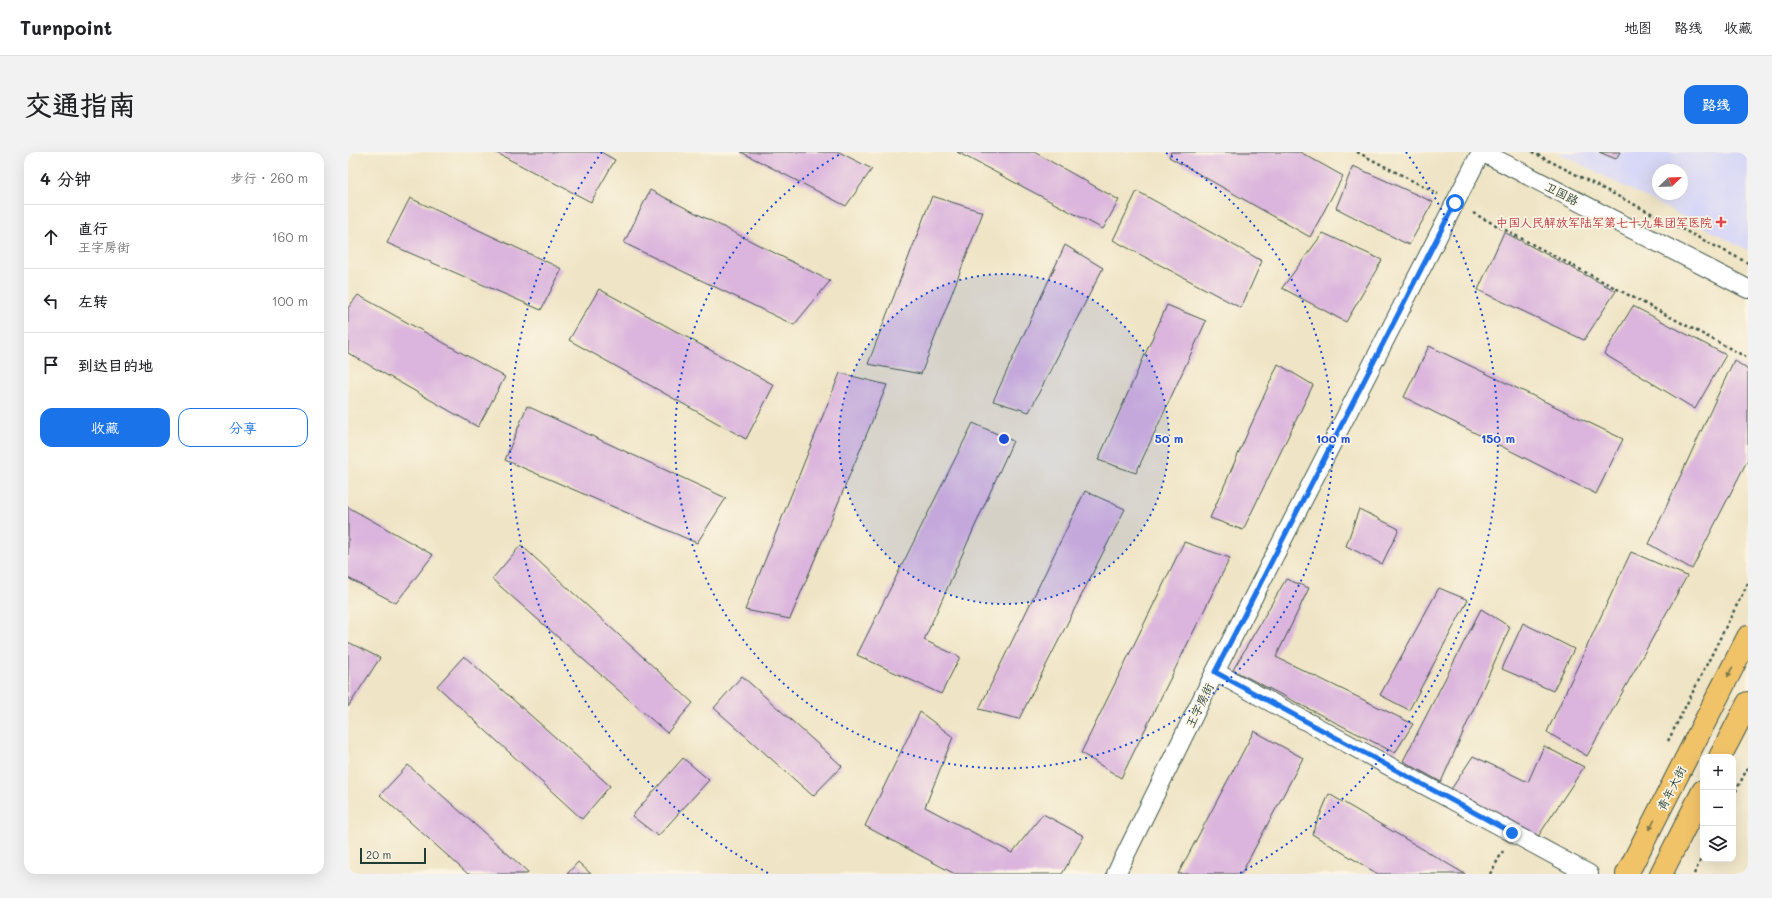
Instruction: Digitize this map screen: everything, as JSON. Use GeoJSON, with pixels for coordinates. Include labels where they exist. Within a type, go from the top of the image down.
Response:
{"type":"FeatureCollection","features":[{"type":"Feature","properties":{"kind":"main road","name":"青年大街"},"geometry":{"type":"LineString","coordinates":[[1627,874],[1748,637]]}},
{"type":"Feature","properties":{"kind":"main road"},"geometry":{"type":"LineString","coordinates":[[1722,754],[1748,703]]}},
{"type":"Feature","properties":{"kind":"main road"},"geometry":{"type":"LineString","coordinates":[[1661,874],[1700,797]]}},
{"type":"Feature","properties":{"kind":"street","name":"王字房街"},"geometry":{"type":"LineString","coordinates":[[1116,874],[1215,672],[1482,152]]}},
{"type":"Feature","properties":{"kind":"street","name":"卫国路"},"geometry":{"type":"LineString","coordinates":[[1482,152],[1748,288]]}},
{"type":"Feature","properties":{"kind":"street"},"geometry":{"type":"LineString","coordinates":[[1215,672],[1589,874]]}},
{"type":"Feature","properties":{"kind":"path"},"geometry":{"type":"LineString","coordinates":[[1357,152],[1748,358]]}},
{"type":"Feature","properties":{"kind":"path"},"geometry":{"type":"LineString","coordinates":[[1532,152],[1748,263]]}},
{"type":"Feature","properties":{"kind":"path"},"geometry":{"type":"LineString","coordinates":[[1665,746],[1748,583]]}},
{"type":"Feature","properties":{"kind":"path"},"geometry":{"type":"LineString","coordinates":[[1736,791],[1748,767]]}},
{"type":"Feature","properties":{"kind":"path"},"geometry":{"type":"LineString","coordinates":[[1490,874],[1512,833]]}},
{"type":"Feature","properties":{"kind":"path"},"geometry":{"type":"LineString","coordinates":[[1694,874],[1700,861]]}},
{"type":"Feature","properties":{"kind":"shaded area","name":"中国人民解放军陆军第七十九集团军医院"},"geometry":{"type":"Polygon","coordinates":[[[1557,152],[1748,152],[1748,250],[1557,152]]]}},
{"type":"Feature","properties":{"kind":"building"},"geometry":{"type":"Polygon","coordinates":[[[495,152],[601,152],[615,160],[591,202],[495,152]]]}},
{"type":"Feature","properties":{"kind":"building"},"geometry":{"type":"Polygon","coordinates":[[[741,152],[839,152],[872,169],[846,206],[741,152]]]}},
{"type":"Feature","properties":{"kind":"building"},"geometry":{"type":"Polygon","coordinates":[[[957,152],[1034,152],[1119,200],[1103,229],[957,152]]]}},
{"type":"Feature","properties":{"kind":"building"},"geometry":{"type":"Polygon","coordinates":[[[1171,152],[1300,152],[1343,176],[1310,237],[1169,157],[1171,152]]]}},
{"type":"Feature","properties":{"kind":"building"},"geometry":{"type":"Polygon","coordinates":[[[1599,152],[1620,152],[1616,159],[1599,152]]]}},
{"type":"Feature","properties":{"kind":"building"},"geometry":{"type":"Polygon","coordinates":[[[1353,166],[1433,202],[1409,245],[1336,208],[1353,166]]]}},
{"type":"Feature","properties":{"kind":"building"},"geometry":{"type":"Polygon","coordinates":[[[650,190],[830,281],[794,325],[624,243],[650,190]]]}},
{"type":"Feature","properties":{"kind":"building"},"geometry":{"type":"Polygon","coordinates":[[[1137,191],[1262,261],[1241,308],[1113,240],[1137,191]]]}},
{"type":"Feature","properties":{"kind":"building"},"geometry":{"type":"Polygon","coordinates":[[[932,196],[983,212],[921,374],[868,364],[932,196]]]}},
{"type":"Feature","properties":{"kind":"building"},"geometry":{"type":"Polygon","coordinates":[[[410,198],[562,269],[541,310],[387,243],[410,198]]]}},
{"type":"Feature","properties":{"kind":"building"},"geometry":{"type":"Polygon","coordinates":[[[1504,232],[1616,291],[1584,340],[1478,290],[1504,232]]]}},
{"type":"Feature","properties":{"kind":"building"},"geometry":{"type":"Polygon","coordinates":[[[1323,233],[1382,260],[1346,322],[1282,288],[1323,233]]]}},
{"type":"Feature","properties":{"kind":"building"},"geometry":{"type":"Polygon","coordinates":[[[1065,245],[1103,268],[1029,412],[993,401],[1065,245]]]}},
{"type":"Feature","properties":{"kind":"building"},"geometry":{"type":"Polygon","coordinates":[[[599,289],[774,385],[746,439],[569,340],[599,289]]]}},
{"type":"Feature","properties":{"kind":"building"},"geometry":{"type":"Polygon","coordinates":[[[358,295],[505,377],[478,427],[348,353],[348,308],[358,295]]]}},
{"type":"Feature","properties":{"kind":"building"},"geometry":{"type":"Polygon","coordinates":[[[1167,305],[1206,321],[1136,473],[1098,460],[1167,305]]]}},
{"type":"Feature","properties":{"kind":"building"},"geometry":{"type":"Polygon","coordinates":[[[1633,306],[1726,355],[1695,409],[1604,354],[1633,306]]]}},
{"type":"Feature","properties":{"kind":"building"},"geometry":{"type":"Polygon","coordinates":[[[1429,346],[1623,439],[1596,494],[1404,397],[1429,346]]]}},
{"type":"Feature","properties":{"kind":"building"},"geometry":{"type":"Polygon","coordinates":[[[1734,360],[1748,370],[1748,459],[1692,569],[1649,544],[1734,360]]]}},
{"type":"Feature","properties":{"kind":"building"},"geometry":{"type":"Polygon","coordinates":[[[1278,364],[1313,385],[1243,530],[1210,518],[1278,364]]]}},
{"type":"Feature","properties":{"kind":"building"},"geometry":{"type":"Polygon","coordinates":[[[840,373],[887,385],[790,619],[745,610],[840,373]]]}},
{"type":"Feature","properties":{"kind":"building"},"geometry":{"type":"Polygon","coordinates":[[[527,406],[726,498],[697,543],[505,460],[527,406]]]}},
{"type":"Feature","properties":{"kind":"building"},"geometry":{"type":"Polygon","coordinates":[[[973,423],[1013,441],[924,640],[960,657],[941,694],[857,655],[973,423]]]}},
{"type":"Feature","properties":{"kind":"building"},"geometry":{"type":"Polygon","coordinates":[[[1085,491],[1125,509],[1019,719],[979,709],[1085,491]]]}},
{"type":"Feature","properties":{"kind":"building"},"geometry":{"type":"Polygon","coordinates":[[[348,507],[433,555],[396,603],[348,578],[348,507]]]}},
{"type":"Feature","properties":{"kind":"building"},"geometry":{"type":"Polygon","coordinates":[[[1359,509],[1399,529],[1382,564],[1346,546],[1359,509]]]}},
{"type":"Feature","properties":{"kind":"building"},"geometry":{"type":"Polygon","coordinates":[[[1184,542],[1230,558],[1121,778],[1081,753],[1184,542]]]}},
{"type":"Feature","properties":{"kind":"building"},"geometry":{"type":"Polygon","coordinates":[[[521,545],[693,703],[667,733],[492,579],[521,545]]]}},
{"type":"Feature","properties":{"kind":"building"},"geometry":{"type":"Polygon","coordinates":[[[1631,552],[1687,576],[1587,756],[1547,732],[1631,552]]]}},
{"type":"Feature","properties":{"kind":"building"},"geometry":{"type":"Polygon","coordinates":[[[1286,579],[1309,588],[1276,657],[1413,724],[1395,753],[1233,670],[1286,579]]]}},
{"type":"Feature","properties":{"kind":"building"},"geometry":{"type":"Polygon","coordinates":[[[1439,588],[1468,600],[1409,710],[1380,695],[1439,588]]]}},
{"type":"Feature","properties":{"kind":"building"},"geometry":{"type":"Polygon","coordinates":[[[1481,609],[1510,627],[1441,782],[1403,761],[1481,609]]]}},
{"type":"Feature","properties":{"kind":"building"},"geometry":{"type":"Polygon","coordinates":[[[1523,623],[1574,649],[1553,691],[1502,669],[1523,623]]]}},
{"type":"Feature","properties":{"kind":"building"},"geometry":{"type":"Polygon","coordinates":[[[348,642],[380,658],[348,707],[348,642]]]}},
{"type":"Feature","properties":{"kind":"building"},"geometry":{"type":"Polygon","coordinates":[[[464,656],[610,786],[582,819],[437,686],[464,656]]]}},
{"type":"Feature","properties":{"kind":"building"},"geometry":{"type":"Polygon","coordinates":[[[742,676],[842,766],[813,796],[714,708],[742,676]]]}},
{"type":"Feature","properties":{"kind":"building"},"geometry":{"type":"Polygon","coordinates":[[[920,712],[953,737],[925,807],[1012,853],[1043,814],[1084,836],[1062,874],[955,874],[865,826],[920,712]]]}},
{"type":"Feature","properties":{"kind":"building"},"geometry":{"type":"Polygon","coordinates":[[[1254,731],[1303,758],[1241,874],[1178,874],[1254,731]]]}},
{"type":"Feature","properties":{"kind":"building"},"geometry":{"type":"Polygon","coordinates":[[[1544,746],[1584,767],[1537,838],[1450,791],[1473,756],[1528,782],[1544,746]]]}},
{"type":"Feature","properties":{"kind":"building"},"geometry":{"type":"Polygon","coordinates":[[[683,758],[709,780],[658,836],[632,816],[683,758]]]}},
{"type":"Feature","properties":{"kind":"building"},"geometry":{"type":"Polygon","coordinates":[[[408,765],[528,872],[527,874],[468,874],[380,795],[408,765]]]}},
{"type":"Feature","properties":{"kind":"building"},"geometry":{"type":"Polygon","coordinates":[[[1329,794],[1465,874],[1378,874],[1312,834],[1329,794]]]}},
{"type":"Feature","properties":{"kind":"building"},"geometry":{"type":"Polygon","coordinates":[[[578,862],[591,874],[567,874],[578,862]]]}},
{"type":"Feature","properties":{"kind":"place","name":"中国人民解放军陆军第七十九集团军医院"},"geometry":{"type":"Point","coordinates":[1721,222]}},
{"type":"Feature","properties":{"kind":"route"},"geometry":{"type":"LineString","coordinates":[[1455,203],[1215,672],[1512,833]]}}]}
